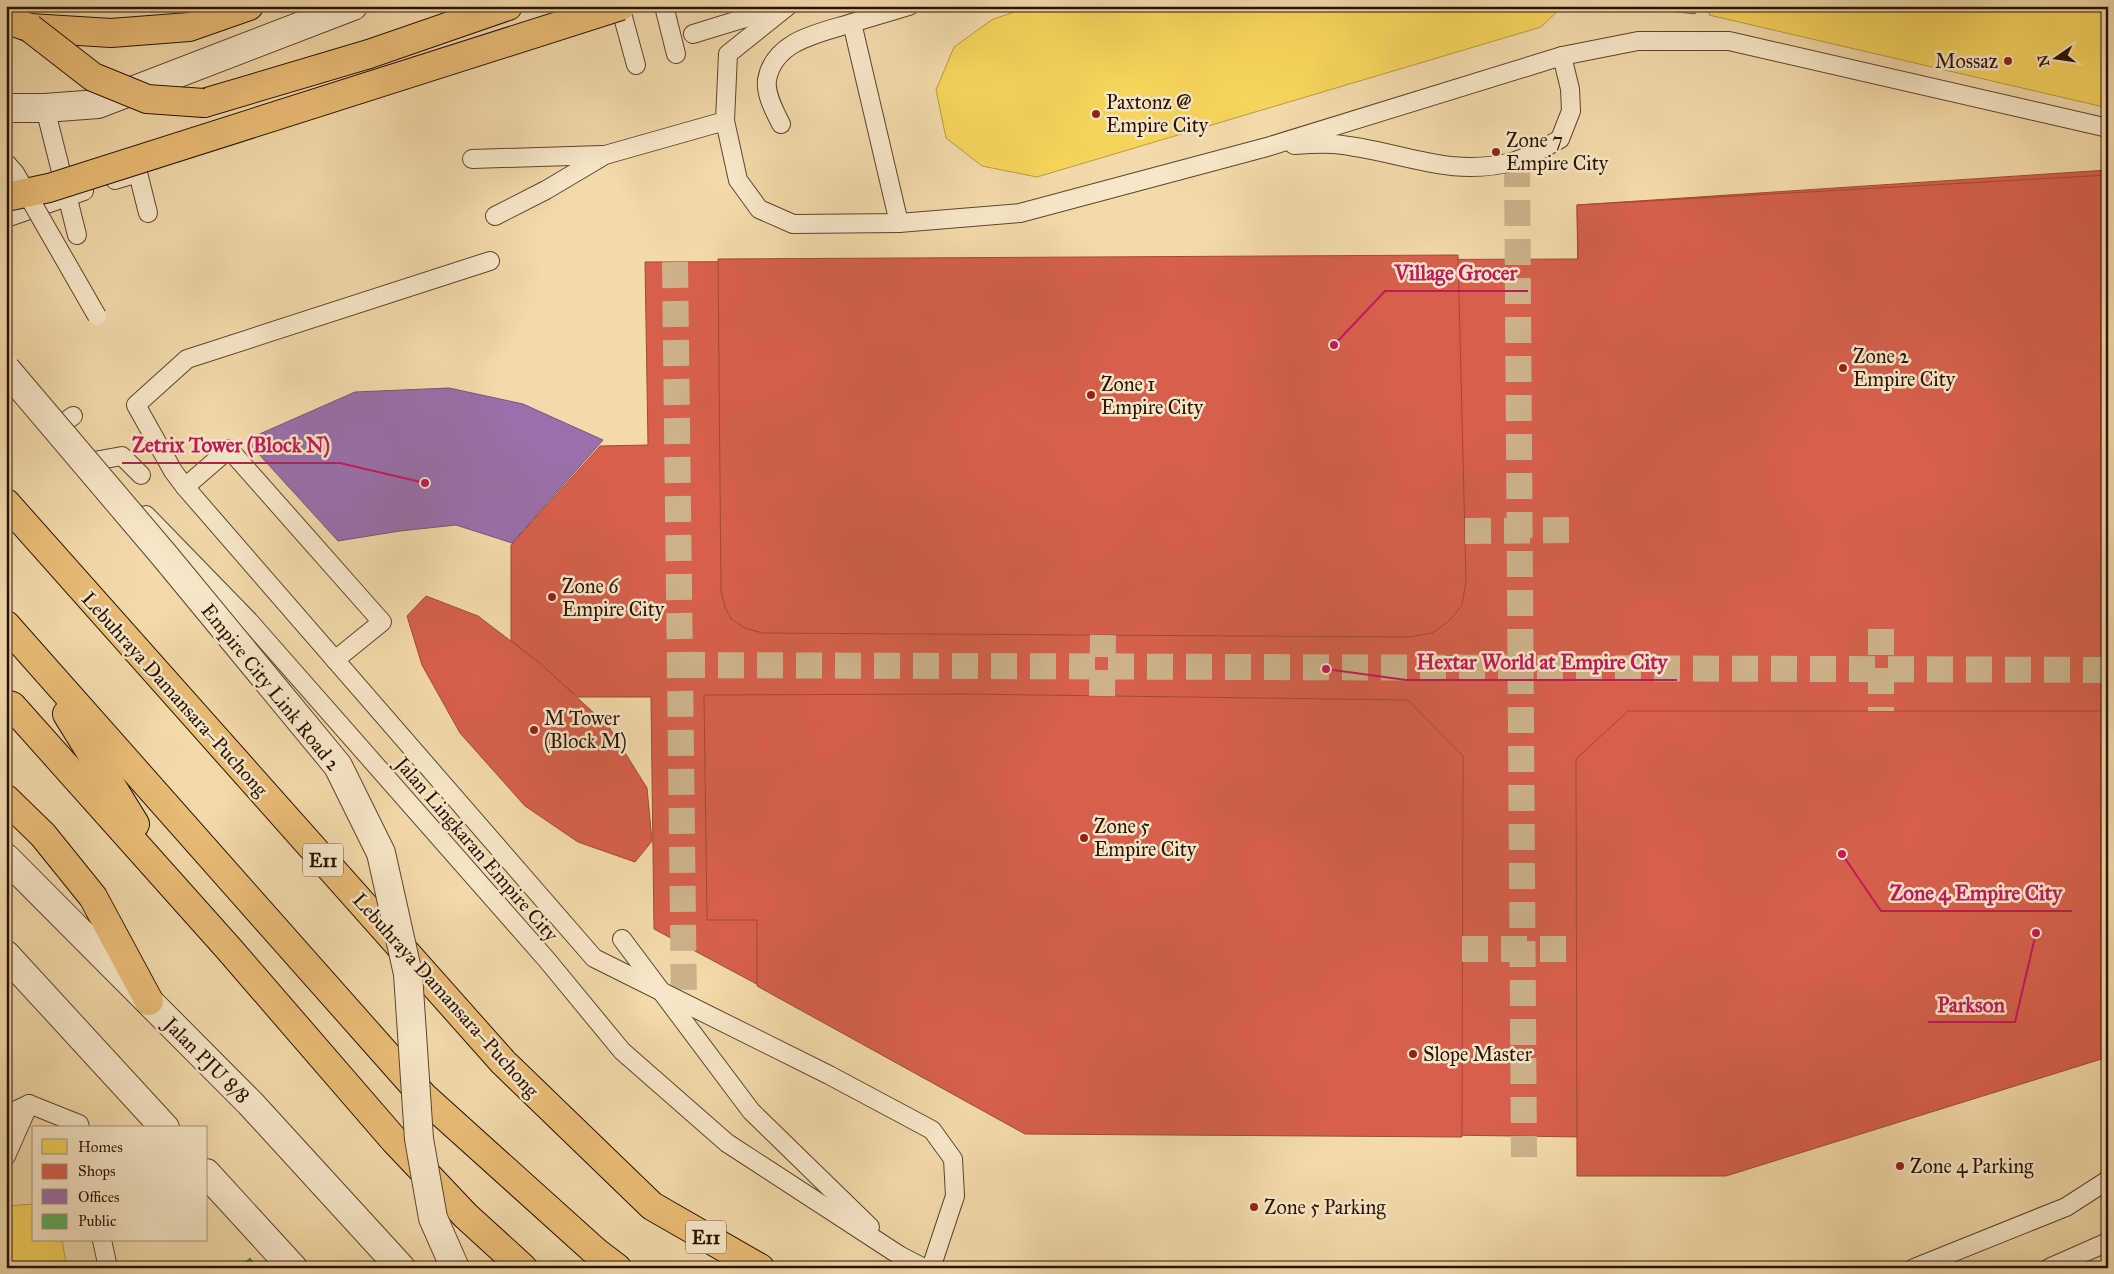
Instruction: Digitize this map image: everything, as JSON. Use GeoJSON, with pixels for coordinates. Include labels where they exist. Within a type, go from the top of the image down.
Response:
{"type":"FeatureCollection","features":[{"type":"Feature","properties":{"kind":"highway"},"geometry":{"type":"LineString","coordinates":[[18,23],[111,33],[189,27],[250,6]]}},
{"type":"Feature","properties":{"kind":"highway"},"geometry":{"type":"LineString","coordinates":[[18,23],[93,77],[146,99],[204,103],[369,54],[508,6]]}},
{"type":"Feature","properties":{"kind":"highway"},"geometry":{"type":"LineString","coordinates":[[6,197],[49,188],[620,6]]}},
{"type":"Feature","properties":{"kind":"highway","name":"Lebuhraya Damansara–Puchong"},"geometry":{"type":"LineString","coordinates":[[6,504],[503,1062],[652,1206],[760,1268]]}},
{"type":"Feature","properties":{"kind":"highway"},"geometry":{"type":"LineString","coordinates":[[9,628],[78,732],[131,819],[229,950]]}},
{"type":"Feature","properties":{"kind":"highway"},"geometry":{"type":"LineString","coordinates":[[9,628],[424,1097],[596,1252],[617,1268]]}},
{"type":"Feature","properties":{"kind":"highway"},"geometry":{"type":"LineString","coordinates":[[6,704],[12,706],[229,950],[395,1141],[466,1216],[523,1268]]}},
{"type":"Feature","properties":{"kind":"highway"},"geometry":{"type":"LineString","coordinates":[[6,799],[43,835],[94,896],[150,1001]]}},
{"type":"Feature","properties":{"kind":"street"},"geometry":{"type":"LineString","coordinates":[[6,12],[14,6]]}},
{"type":"Feature","properties":{"kind":"street"},"geometry":{"type":"LineString","coordinates":[[6,108],[46,108],[98,104],[353,6]]}},
{"type":"Feature","properties":{"kind":"street","name":"Empire City Link Road 2"},"geometry":{"type":"LineString","coordinates":[[6,370],[164,555],[338,766],[381,853],[408,974],[419,1139],[432,1218],[455,1268]]}},
{"type":"Feature","properties":{"kind":"street","name":"Jalan PJU 8/8"},"geometry":{"type":"LineString","coordinates":[[6,858],[250,1103],[401,1268]]}},
{"type":"Feature","properties":{"kind":"street"},"geometry":{"type":"LineString","coordinates":[[6,955],[162,1126]]}},
{"type":"Feature","properties":{"kind":"street"},"geometry":{"type":"LineString","coordinates":[[208,1175],[293,1268]]}},
{"type":"Feature","properties":{"kind":"lane"},"geometry":{"type":"LineString","coordinates":[[620,6],[636,65]]}},
{"type":"Feature","properties":{"kind":"lane"},"geometry":{"type":"LineString","coordinates":[[664,6],[676,54]]}},
{"type":"Feature","properties":{"kind":"lane"},"geometry":{"type":"LineString","coordinates":[[692,34],[783,6]]}},
{"type":"Feature","properties":{"kind":"lane"},"geometry":{"type":"LineString","coordinates":[[788,6],[728,54],[726,121],[738,180],[759,209],[793,224],[900,223],[1020,213],[1266,147],[1562,56],[1638,41],[1729,41],[2108,128]]}},
{"type":"Feature","properties":{"kind":"lane"},"geometry":{"type":"LineString","coordinates":[[781,124],[772,105],[767,81],[777,57],[801,38],[909,6]]}},
{"type":"Feature","properties":{"kind":"lane"},"geometry":{"type":"LineString","coordinates":[[852,23],[900,223]]}},
{"type":"Feature","properties":{"kind":"lane"},"geometry":{"type":"LineString","coordinates":[[1266,147],[1333,144],[1436,166],[1496,165],[1517,161],[1560,139],[1571,111],[1570,89],[1562,56]]}},
{"type":"Feature","properties":{"kind":"lane"},"geometry":{"type":"LineString","coordinates":[[46,108],[77,235]]}},
{"type":"Feature","properties":{"kind":"lane"},"geometry":{"type":"LineString","coordinates":[[472,159],[605,155],[726,121]]}},
{"type":"Feature","properties":{"kind":"lane"},"geometry":{"type":"LineString","coordinates":[[496,216],[546,190],[605,155]]}},
{"type":"Feature","properties":{"kind":"lane"},"geometry":{"type":"LineString","coordinates":[[6,163],[16,173],[97,316]]}},
{"type":"Feature","properties":{"kind":"lane"},"geometry":{"type":"LineString","coordinates":[[6,218],[138,173],[148,213]]}},
{"type":"Feature","properties":{"kind":"lane"},"geometry":{"type":"LineString","coordinates":[[490,261],[186,359],[136,405],[173,471],[185,486],[594,958],[829,1075],[932,1130],[953,1159],[955,1196],[931,1268]]}},
{"type":"Feature","properties":{"kind":"lane","name":"Jalan Lingkaran Empire City"},"geometry":{"type":"LineString","coordinates":[[6,370],[68,420],[94,461],[249,621],[541,953],[622,1052],[727,1143],[900,1255],[924,1268]]}},
{"type":"Feature","properties":{"kind":"lane"},"geometry":{"type":"LineString","coordinates":[[185,486],[229,449],[382,622],[335,660]]}},
{"type":"Feature","properties":{"kind":"lane"},"geometry":{"type":"LineString","coordinates":[[94,461],[122,456],[141,475]]}},
{"type":"Feature","properties":{"kind":"lane","name":"Jalan Lingkaran Empire City"},"geometry":{"type":"LineString","coordinates":[[622,939],[751,1111],[900,1255]]}},
{"type":"Feature","properties":{"kind":"lane"},"geometry":{"type":"LineString","coordinates":[[6,1115],[29,1104],[79,1124],[80,1126]]}},
{"type":"Feature","properties":{"kind":"lane"},"geometry":{"type":"LineString","coordinates":[[6,1156],[29,1104]]}},
{"type":"Feature","properties":{"kind":"lane"},"geometry":{"type":"LineString","coordinates":[[1914,1268],[2066,1207],[2108,1180]]}},
{"type":"Feature","properties":{"kind":"lane"},"geometry":{"type":"LineString","coordinates":[[102,1242],[108,1268]]}},
{"type":"Feature","properties":{"kind":"lane"},"geometry":{"type":"LineString","coordinates":[[2049,1268],[2108,1242]]}},
{"type":"Feature","properties":{"kind":"green space"},"geometry":{"type":"Polygon","coordinates":[[[1627,6],[1698,6],[1695,14],[1627,6]]]}},
{"type":"Feature","properties":{"kind":"building: Homes","name":"Paxtonz @ Empire City"},"geometry":{"type":"Polygon","coordinates":[[[1034,6],[1563,6],[1541,27],[1037,177],[982,166],[946,138],[936,90],[954,47],[993,19],[1034,6]]]}},
{"type":"Feature","properties":{"kind":"building: Homes","name":"Mossaz"},"geometry":{"type":"Polygon","coordinates":[[[1711,6],[2108,6],[2108,108],[1709,15],[1711,6]]]}},
{"type":"Feature","properties":{"kind":"building: Homes"},"geometry":{"type":"Polygon","coordinates":[[[32,1204],[32,1242],[62,1242],[67,1268],[6,1268],[6,1206],[32,1204]]]}},
{"type":"Feature","properties":{"kind":"building: Shops","name":"Zone 2 Empire City"},"geometry":{"type":"Polygon","coordinates":[[[2108,170],[2108,629],[1629,629],[1582,575],[1577,205],[2108,170]]]}},
{"type":"Feature","properties":{"kind":"building: Shops"},"geometry":{"type":"Polygon","coordinates":[[[2108,175],[2108,1056],[1943,1104],[1583,1137],[1027,1129],[654,929],[651,697],[578,697],[511,640],[511,545],[600,446],[648,445],[645,262],[1578,259],[1577,205],[2108,175]]]}},
{"type":"Feature","properties":{"kind":"building: Shops","name":"Zone 1 Empire City"},"geometry":{"type":"Polygon","coordinates":[[[1458,255],[1466,581],[1462,605],[1449,621],[1432,633],[1408,637],[762,633],[745,628],[731,619],[725,607],[721,591],[718,259],[1458,255]]]}},
{"type":"Feature","properties":{"kind":"building: Shops","name":"M Tower (Block M)"},"geometry":{"type":"Polygon","coordinates":[[[426,596],[478,616],[541,664],[609,727],[647,788],[652,841],[635,862],[578,842],[525,806],[460,733],[422,665],[407,616],[426,596]]]}},
{"type":"Feature","properties":{"kind":"building: Shops","name":"Zone 5 Empire City"},"geometry":{"type":"Polygon","coordinates":[[[964,694],[1408,700],[1463,756],[1462,1137],[1025,1134],[757,986],[757,920],[707,920],[704,695],[964,694]]]}},
{"type":"Feature","properties":{"kind":"building: Shops"},"geometry":{"type":"Polygon","coordinates":[[[1628,711],[2108,711],[2108,1057],[1726,1176],[1577,1176],[1576,759],[1628,711]]]}},
{"type":"Feature","properties":{"kind":"building: Offices"},"geometry":{"type":"Polygon","coordinates":[[[449,388],[523,404],[603,440],[512,543],[456,525],[400,531],[338,541],[246,440],[355,392],[449,388]]]}},
{"type":"Feature","properties":{"kind":"building: Public"},"geometry":{"type":"Polygon","coordinates":[[[250,1258],[257,1268],[239,1268],[250,1258]]]}},
{"type":"Feature","properties":{"kind":"tunnel"},"geometry":{"type":"LineString","coordinates":[[1517,161],[1524,1157]]}},
{"type":"Feature","properties":{"kind":"tunnel"},"geometry":{"type":"LineString","coordinates":[[675,262],[684,1003]]}},
{"type":"Feature","properties":{"kind":"tunnel"},"geometry":{"type":"LineString","coordinates":[[1465,531],[1582,530]]}},
{"type":"Feature","properties":{"kind":"tunnel"},"geometry":{"type":"LineString","coordinates":[[1881,629],[1881,711]]}},
{"type":"Feature","properties":{"kind":"tunnel"},"geometry":{"type":"LineString","coordinates":[[1102,696],[1103,635]]}},
{"type":"Feature","properties":{"kind":"tunnel"},"geometry":{"type":"LineString","coordinates":[[679,665],[2108,670]]}},
{"type":"Feature","properties":{"kind":"tunnel"},"geometry":{"type":"LineString","coordinates":[[1462,949],[1576,949]]}},
{"type":"Feature","properties":{"kind":"place","name":"Mossaz"},"geometry":{"type":"Point","coordinates":[2008,61]}},
{"type":"Feature","properties":{"kind":"place","name":"Paxtonz @ Empire City"},"geometry":{"type":"Point","coordinates":[1096,114]}},
{"type":"Feature","properties":{"kind":"place","name":"Zone 7 Empire City"},"geometry":{"type":"Point","coordinates":[1496,152]}},
{"type":"Feature","properties":{"kind":"place","name":"Village Grocer"},"geometry":{"type":"Point","coordinates":[1334,345]}},
{"type":"Feature","properties":{"kind":"place","name":"Zone 2 Empire City"},"geometry":{"type":"Point","coordinates":[1843,368]}},
{"type":"Feature","properties":{"kind":"place","name":"Zone 1 Empire City"},"geometry":{"type":"Point","coordinates":[1091,395]}},
{"type":"Feature","properties":{"kind":"place","name":"Zetrix Tower (Block N)"},"geometry":{"type":"Point","coordinates":[425,483]}},
{"type":"Feature","properties":{"kind":"place","name":"Zone 6 Empire City"},"geometry":{"type":"Point","coordinates":[552,597]}},
{"type":"Feature","properties":{"kind":"place","name":"Hextar World at Empire City"},"geometry":{"type":"Point","coordinates":[1326,669]}},
{"type":"Feature","properties":{"kind":"place","name":"M Tower (Block M)"},"geometry":{"type":"Point","coordinates":[534,730]}},
{"type":"Feature","properties":{"kind":"place","name":"Zone 5 Empire City"},"geometry":{"type":"Point","coordinates":[1084,838]}},
{"type":"Feature","properties":{"kind":"place","name":"Zone 4 Empire City"},"geometry":{"type":"Point","coordinates":[1842,854]}},
{"type":"Feature","properties":{"kind":"place","name":"Parkson"},"geometry":{"type":"Point","coordinates":[2036,933]}},
{"type":"Feature","properties":{"kind":"place","name":"Slope Master"},"geometry":{"type":"Point","coordinates":[1413,1054]}},
{"type":"Feature","properties":{"kind":"place","name":"Zone 4 Parking"},"geometry":{"type":"Point","coordinates":[1900,1166]}},
{"type":"Feature","properties":{"kind":"place","name":"Zone 5 Parking"},"geometry":{"type":"Point","coordinates":[1254,1207]}}]}
